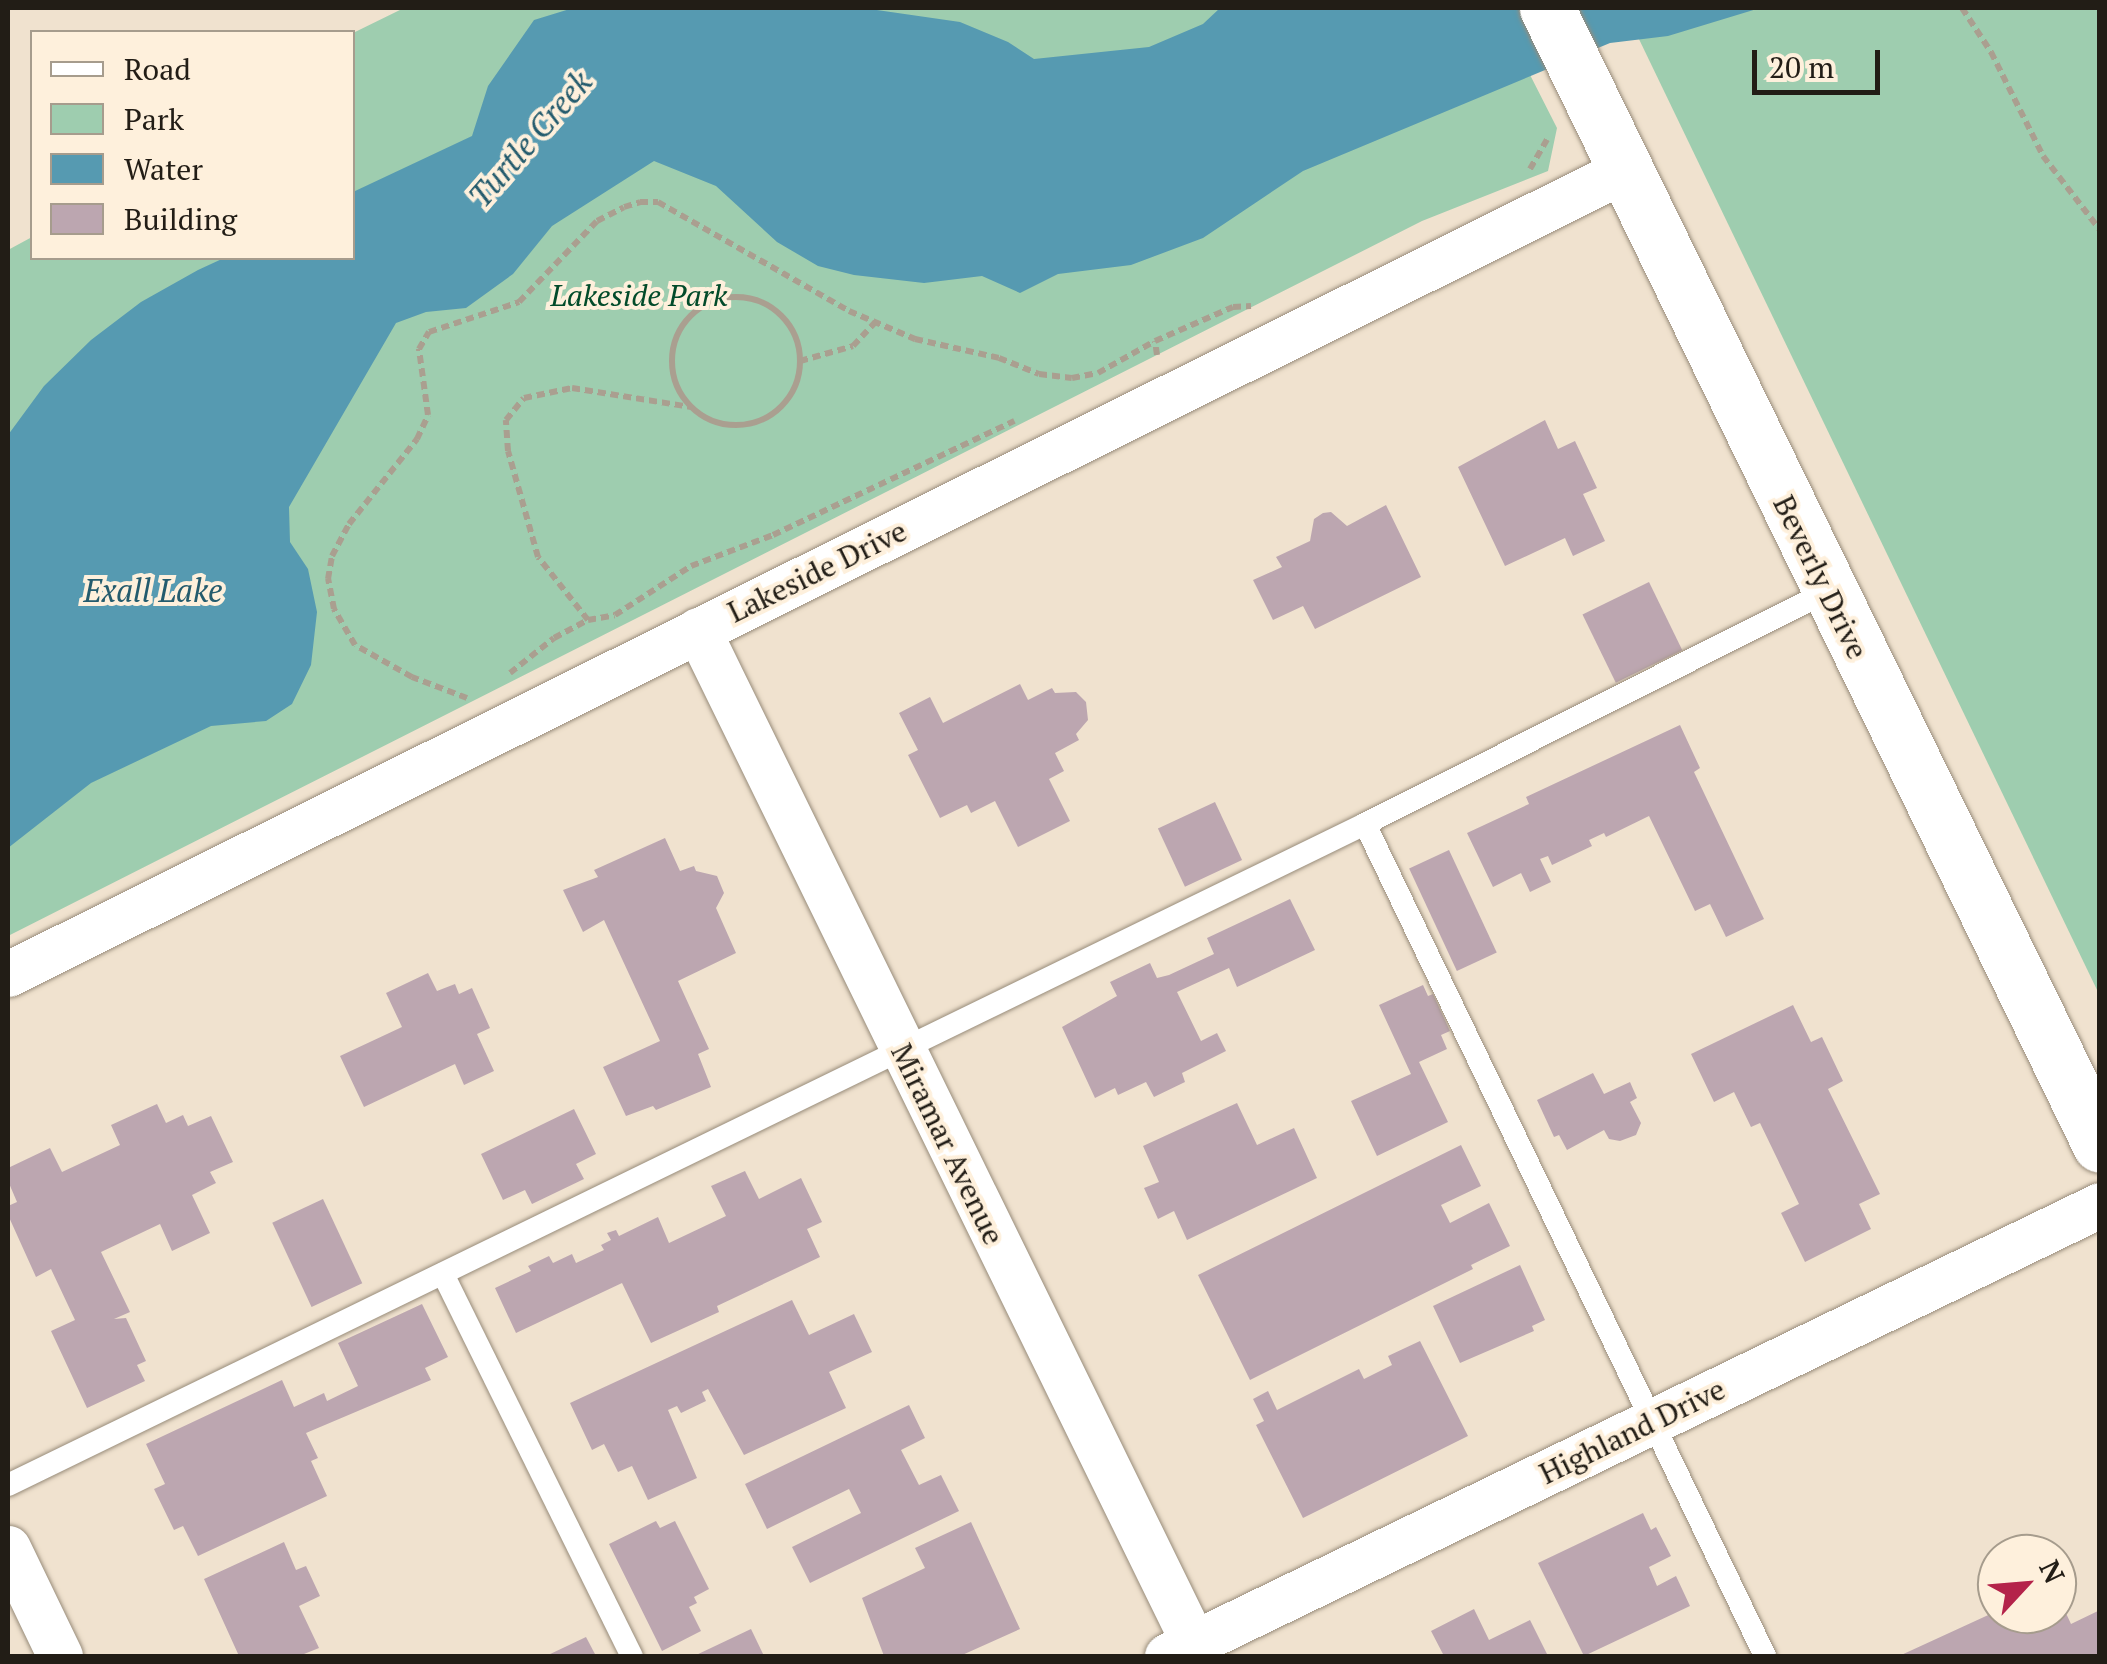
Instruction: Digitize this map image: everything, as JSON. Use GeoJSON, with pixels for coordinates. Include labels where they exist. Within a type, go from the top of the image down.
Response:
{"type":"FeatureCollection","features":[{"type":"Feature","properties":{"kind":"street","name":"Beverly Drive"},"geometry":{"type":"LineString","coordinates":[[1547,8],[2100,1144]]}},
{"type":"Feature","properties":{"kind":"street","name":"Lakeside Drive"},"geometry":{"type":"LineString","coordinates":[[8,974],[1627,169]]}},
{"type":"Feature","properties":{"kind":"street","name":"Miramar Avenue"},"geometry":{"type":"LineString","coordinates":[[698,630],[902,1050],[1186,1652]]}},
{"type":"Feature","properties":{"kind":"street","name":"Highland Drive"},"geometry":{"type":"LineString","coordinates":[[1186,1652],[1650,1422],[2100,1206]]}},
{"type":"Feature","properties":{"kind":"street"},"geometry":{"type":"LineString","coordinates":[[8,1548],[60,1656]]}},
{"type":"Feature","properties":{"kind":"lane"},"geometry":{"type":"LineString","coordinates":[[8,1486],[1365,824],[1828,592]]}},
{"type":"Feature","properties":{"kind":"lane"},"geometry":{"type":"LineString","coordinates":[[1365,824],[1766,1656]]}},
{"type":"Feature","properties":{"kind":"lane"},"geometry":{"type":"LineString","coordinates":[[443,1274],[632,1656]]}},
{"type":"Feature","properties":{"kind":"path"},"geometry":{"type":"LineString","coordinates":[[1962,8],[1991,52],[2043,156],[2100,230]]}},
{"type":"Feature","properties":{"kind":"path"},"geometry":{"type":"LineString","coordinates":[[474,700],[412,677],[355,644],[334,609],[328,578],[332,556],[350,524],[428,415],[419,350],[430,332],[518,302],[597,222],[640,202],[658,202],[875,322],[915,339],[999,358],[1039,374],[1072,378],[1098,373],[1155,341]]}},
{"type":"Feature","properties":{"kind":"path"},"geometry":{"type":"LineString","coordinates":[[588,620],[538,557],[508,452],[506,420],[524,398],[572,388],[691,407],[723,424],[759,421],[789,398],[800,361],[787,322],[771,307],[752,298],[730,296],[708,302],[690,314],[672,353],[673,375],[691,407]]}},
{"type":"Feature","properties":{"kind":"path"},"geometry":{"type":"LineString","coordinates":[[800,361],[853,346],[875,322]]}},
{"type":"Feature","properties":{"kind":"path"},"geometry":{"type":"LineString","coordinates":[[500,682],[554,638],[588,620],[615,615],[662,580],[773,535],[1018,420]]}},
{"type":"Feature","properties":{"kind":"green space","name":"Lakeside Park"},"geometry":{"type":"Polygon","coordinates":[[[404,8],[1496,8],[1557,128],[1548,171],[1422,221],[8,936],[8,250],[30,238],[30,260],[355,260],[355,32],[404,8]]]}},
{"type":"Feature","properties":{"kind":"green space"},"geometry":{"type":"Polygon","coordinates":[[[1624,8],[2099,8],[2099,994],[1624,8]]]}},
{"type":"Feature","properties":{"kind":"water","name":"Exall Lake"},"geometry":{"type":"Polygon","coordinates":[[[573,8],[863,8],[960,22],[1008,42],[1034,59],[1149,47],[1203,24],[1220,8],[1760,8],[1668,36],[1610,43],[1303,171],[1203,238],[1131,265],[1058,274],[1020,293],[982,276],[924,283],[854,275],[818,266],[777,242],[716,186],[654,161],[552,226],[513,274],[466,308],[426,312],[396,323],[289,507],[290,542],[308,569],[317,612],[311,665],[292,704],[266,721],[211,726],[91,783],[8,848],[8,435],[44,386],[91,340],[141,302],[198,270],[220,260],[355,260],[355,191],[472,136],[488,86],[534,20],[573,8]]]}},
{"type":"Feature","properties":{"kind":"building"},"geometry":{"type":"Polygon","coordinates":[[[1545,420],[1558,449],[1575,441],[1597,488],[1583,494],[1605,541],[1573,556],[1565,538],[1505,566],[1458,467],[1545,420]]]}},
{"type":"Feature","properties":{"kind":"building"},"geometry":{"type":"Polygon","coordinates":[[[1386,505],[1421,577],[1315,629],[1303,606],[1273,620],[1253,580],[1282,567],[1276,557],[1310,541],[1314,519],[1323,513],[1331,512],[1347,526],[1386,505]]]}},
{"type":"Feature","properties":{"kind":"building"},"geometry":{"type":"Polygon","coordinates":[[[1649,582],[1682,650],[1616,683],[1582,614],[1649,582]]]}},
{"type":"Feature","properties":{"kind":"building"},"geometry":{"type":"Polygon","coordinates":[[[1020,684],[1028,700],[1052,688],[1055,693],[1076,692],[1086,702],[1088,720],[1076,734],[1079,740],[1055,753],[1064,771],[1049,779],[1070,821],[1018,847],[995,801],[971,813],[967,805],[940,818],[908,755],[918,750],[899,713],[930,697],[943,723],[1020,684]]]}},
{"type":"Feature","properties":{"kind":"building"},"geometry":{"type":"Polygon","coordinates":[[[1680,725],[1700,768],[1694,772],[1764,919],[1726,937],[1710,904],[1695,911],[1649,816],[1606,837],[1604,833],[1589,840],[1592,846],[1552,865],[1548,856],[1540,859],[1551,882],[1530,892],[1521,873],[1493,887],[1467,833],[1529,804],[1526,797],[1680,725]]]}},
{"type":"Feature","properties":{"kind":"building"},"geometry":{"type":"Polygon","coordinates":[[[1215,802],[1242,860],[1185,887],[1158,829],[1215,802]]]}},
{"type":"Feature","properties":{"kind":"building"},"geometry":{"type":"Polygon","coordinates":[[[665,838],[680,871],[694,866],[696,871],[717,876],[724,893],[716,908],[736,953],[678,981],[709,1049],[698,1054],[711,1087],[656,1110],[653,1106],[626,1116],[603,1067],[660,1041],[604,920],[583,932],[563,890],[598,877],[594,870],[665,838]]]}},
{"type":"Feature","properties":{"kind":"building"},"geometry":{"type":"Polygon","coordinates":[[[1449,850],[1497,952],[1457,971],[1409,869],[1449,850]]]}},
{"type":"Feature","properties":{"kind":"building"},"geometry":{"type":"Polygon","coordinates":[[[1290,899],[1315,950],[1237,987],[1229,968],[1177,992],[1201,1041],[1217,1033],[1226,1051],[1182,1073],[1185,1082],[1154,1097],[1146,1082],[1118,1095],[1115,1088],[1095,1098],[1062,1027],[1117,996],[1110,982],[1150,963],[1157,978],[1169,975],[1214,954],[1207,938],[1290,899]]]}},
{"type":"Feature","properties":{"kind":"building"},"geometry":{"type":"Polygon","coordinates":[[[428,973],[437,991],[455,984],[459,994],[472,988],[490,1028],[477,1034],[494,1071],[464,1085],[455,1064],[364,1107],[340,1056],[402,1027],[386,993],[428,973]]]}},
{"type":"Feature","properties":{"kind":"building"},"geometry":{"type":"Polygon","coordinates":[[[1423,985],[1428,996],[1433,994],[1450,1031],[1441,1035],[1447,1049],[1419,1062],[1448,1122],[1377,1156],[1351,1101],[1411,1074],[1379,1005],[1423,985]]]}},
{"type":"Feature","properties":{"kind":"building"},"geometry":{"type":"Polygon","coordinates":[[[1793,1005],[1811,1042],[1822,1037],[1843,1081],[1828,1089],[1880,1194],[1859,1204],[1871,1229],[1805,1262],[1781,1213],[1799,1204],[1760,1123],[1751,1127],[1734,1092],[1714,1102],[1691,1054],[1793,1005]]]}},
{"type":"Feature","properties":{"kind":"building"},"geometry":{"type":"Polygon","coordinates":[[[1593,1073],[1604,1094],[1630,1082],[1637,1098],[1630,1102],[1641,1123],[1636,1135],[1620,1141],[1609,1139],[1604,1130],[1567,1150],[1559,1135],[1554,1137],[1537,1100],[1593,1073]]]}},
{"type":"Feature","properties":{"kind":"building"},"geometry":{"type":"Polygon","coordinates":[[[1237,1103],[1257,1145],[1294,1128],[1317,1178],[1187,1240],[1174,1211],[1158,1219],[1144,1188],[1159,1182],[1143,1146],[1237,1103]]]}},
{"type":"Feature","properties":{"kind":"building"},"geometry":{"type":"Polygon","coordinates":[[[157,1104],[166,1123],[183,1115],[188,1126],[211,1116],[233,1162],[210,1172],[216,1183],[192,1195],[210,1233],[172,1251],[160,1224],[101,1252],[130,1312],[114,1319],[126,1318],[146,1361],[137,1365],[145,1381],[87,1408],[51,1331],[75,1320],[51,1269],[36,1277],[8,1215],[8,1206],[17,1202],[8,1181],[8,1168],[50,1148],[62,1172],[120,1145],[111,1125],[157,1104]]]}},
{"type":"Feature","properties":{"kind":"building"},"geometry":{"type":"Polygon","coordinates":[[[574,1109],[596,1154],[576,1164],[584,1179],[532,1204],[525,1190],[503,1200],[481,1154],[574,1109]]]}},
{"type":"Feature","properties":{"kind":"building"},"geometry":{"type":"Polygon","coordinates":[[[1461,1145],[1481,1186],[1441,1205],[1450,1223],[1489,1203],[1510,1246],[1471,1265],[1473,1269],[1250,1380],[1198,1275],[1461,1145]]]}},
{"type":"Feature","properties":{"kind":"building"},"geometry":{"type":"Polygon","coordinates":[[[745,1171],[759,1199],[801,1178],[822,1222],[807,1229],[820,1257],[717,1306],[719,1312],[651,1343],[622,1283],[516,1333],[495,1288],[531,1271],[528,1266],[549,1256],[553,1263],[572,1254],[576,1263],[604,1250],[601,1245],[611,1240],[607,1233],[616,1230],[619,1236],[658,1217],[669,1243],[726,1216],[711,1186],[745,1171]]]}},
{"type":"Feature","properties":{"kind":"building"},"geometry":{"type":"Polygon","coordinates":[[[323,1199],[362,1283],[312,1307],[272,1223],[323,1199]]]}},
{"type":"Feature","properties":{"kind":"building"},"geometry":{"type":"Polygon","coordinates":[[[1520,1265],[1545,1320],[1532,1326],[1534,1331],[1460,1363],[1433,1306],[1520,1265]]]}},
{"type":"Feature","properties":{"kind":"building"},"geometry":{"type":"Polygon","coordinates":[[[792,1300],[809,1335],[854,1314],[872,1352],[829,1372],[846,1408],[744,1455],[708,1389],[702,1392],[706,1401],[681,1413],[677,1406],[668,1410],[697,1478],[648,1500],[632,1466],[618,1472],[604,1444],[592,1450],[570,1403],[792,1300]]]}},
{"type":"Feature","properties":{"kind":"building"},"geometry":{"type":"Polygon","coordinates":[[[422,1304],[448,1357],[425,1368],[431,1380],[306,1433],[318,1458],[311,1461],[327,1496],[198,1556],[183,1526],[174,1530],[154,1489],[165,1484],[146,1444],[282,1380],[294,1407],[324,1393],[327,1401],[358,1386],[338,1343],[422,1304]]]}},
{"type":"Feature","properties":{"kind":"building"},"geometry":{"type":"Polygon","coordinates":[[[1420,1341],[1468,1436],[1303,1518],[1256,1425],[1264,1421],[1253,1399],[1268,1391],[1277,1410],[1359,1369],[1364,1379],[1392,1365],[1388,1356],[1420,1341]]]}},
{"type":"Feature","properties":{"kind":"building"},"geometry":{"type":"Polygon","coordinates":[[[909,1405],[925,1438],[901,1450],[919,1485],[941,1475],[959,1511],[810,1583],[792,1547],[861,1513],[849,1489],[767,1529],[745,1484],[909,1405]]]}},
{"type":"Feature","properties":{"kind":"building"},"geometry":{"type":"Polygon","coordinates":[[[1643,1513],[1651,1530],[1656,1527],[1671,1556],[1649,1567],[1657,1586],[1676,1576],[1690,1606],[1584,1656],[1538,1563],[1643,1513]]]}},
{"type":"Feature","properties":{"kind":"building"},"geometry":{"type":"Polygon","coordinates":[[[656,1521],[660,1528],[675,1521],[709,1589],[694,1597],[697,1603],[689,1607],[701,1631],[662,1651],[609,1544],[656,1521]]]}},
{"type":"Feature","properties":{"kind":"building"},"geometry":{"type":"Polygon","coordinates":[[[971,1522],[1020,1629],[960,1656],[884,1656],[862,1598],[925,1568],[915,1548],[971,1522]]]}},
{"type":"Feature","properties":{"kind":"building"},"geometry":{"type":"Polygon","coordinates":[[[284,1542],[296,1570],[306,1566],[320,1596],[299,1606],[319,1648],[299,1656],[239,1656],[204,1579],[284,1542]]]}},
{"type":"Feature","properties":{"kind":"building"},"geometry":{"type":"Polygon","coordinates":[[[1474,1609],[1489,1640],[1530,1620],[1548,1656],[1444,1656],[1431,1631],[1474,1609]]]}},
{"type":"Feature","properties":{"kind":"building"},"geometry":{"type":"Polygon","coordinates":[[[2100,1610],[2100,1656],[1899,1656],[1977,1620],[1977,1634],[2077,1634],[2077,1621],[2100,1610]]]}},
{"type":"Feature","properties":{"kind":"building"},"geometry":{"type":"Polygon","coordinates":[[[751,1629],[764,1656],[694,1656],[751,1629]]]}},
{"type":"Feature","properties":{"kind":"building"},"geometry":{"type":"Polygon","coordinates":[[[586,1637],[596,1656],[546,1656],[586,1637]]]}},
{"type":"Feature","properties":{"kind":"water label","name":"Turtle Creek"},"geometry":{"type":"Point","coordinates":[530,139]}}]}
